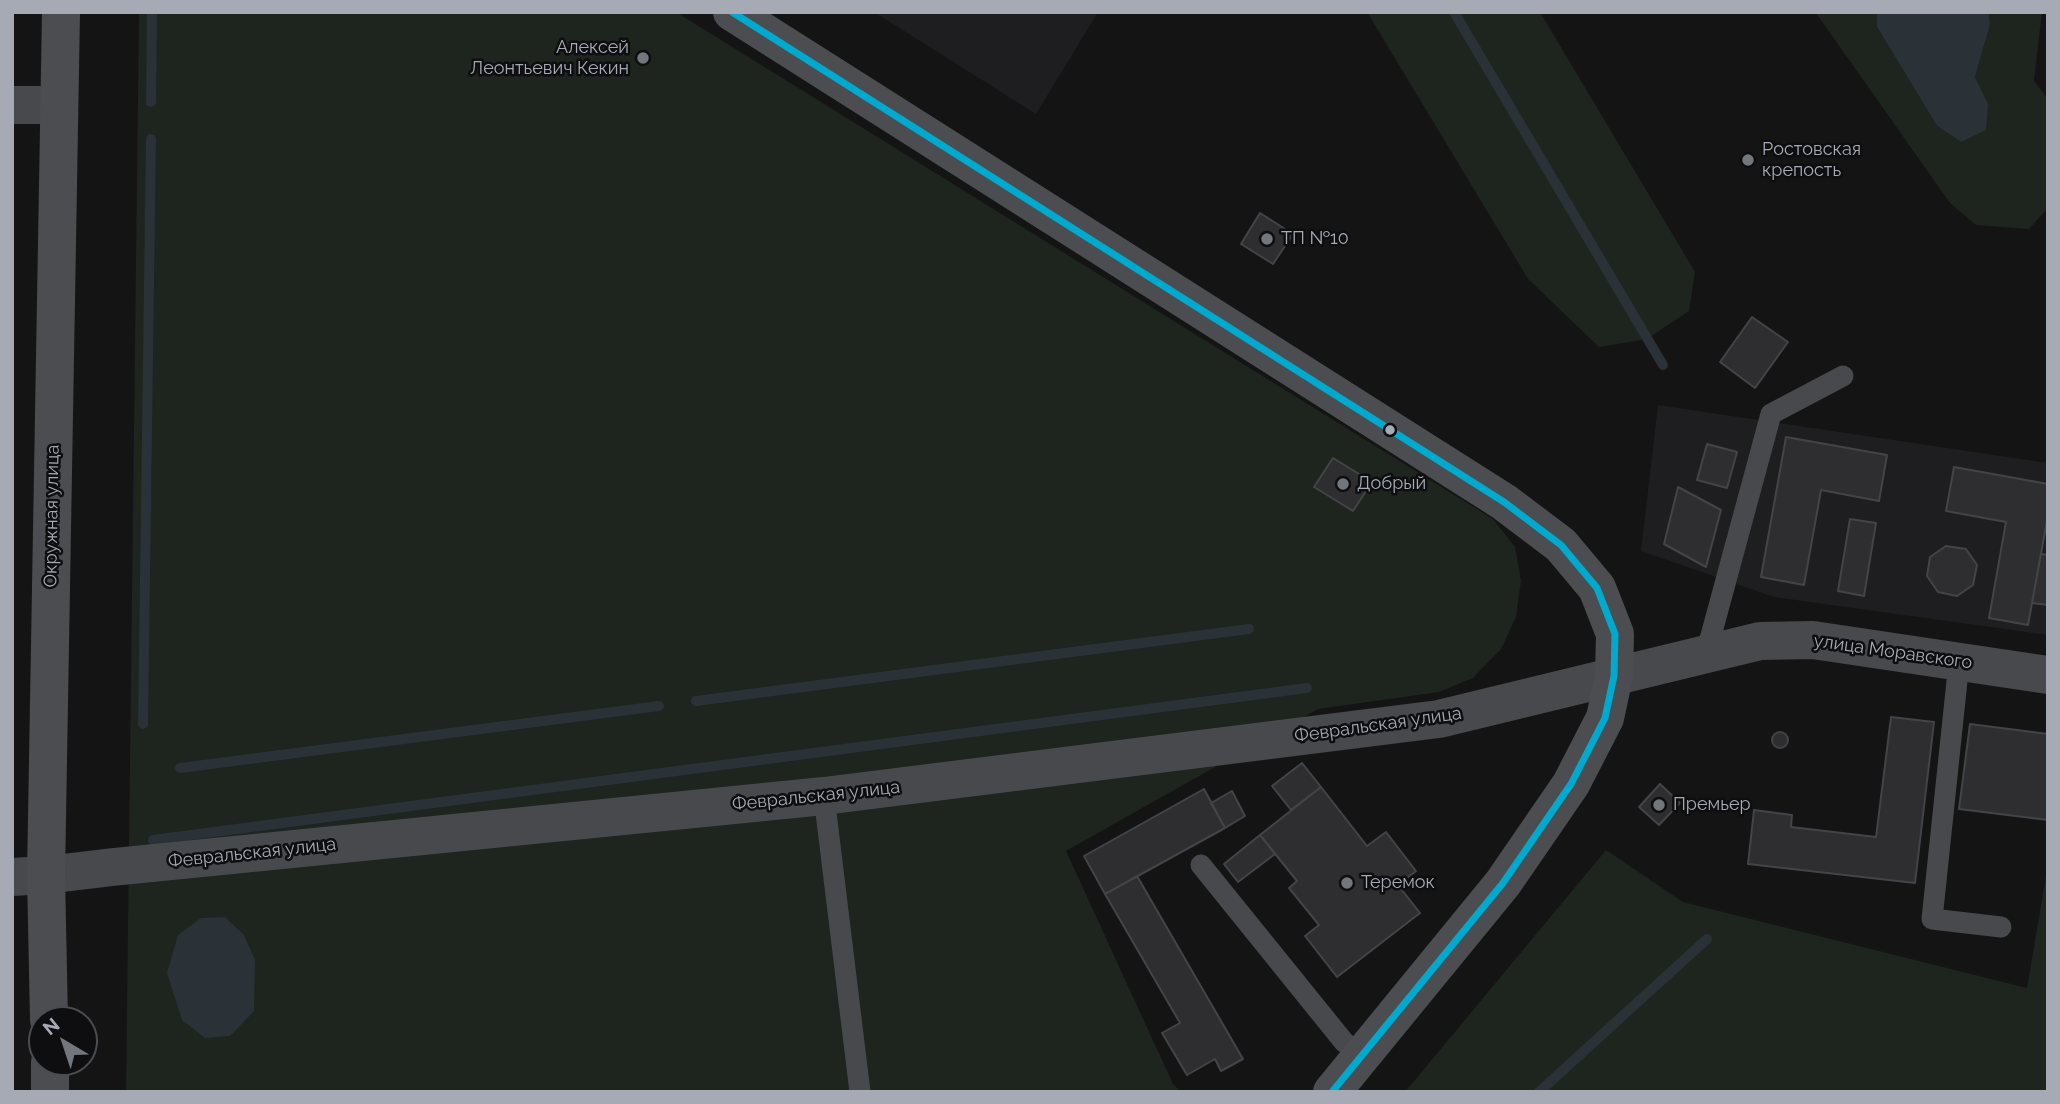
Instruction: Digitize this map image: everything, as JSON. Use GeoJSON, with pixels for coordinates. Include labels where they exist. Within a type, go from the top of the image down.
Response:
{"type":"FeatureCollection","features":[{"type":"Feature","properties":{"kind":"street","name":"Окружная улица"},"geometry":{"type":"LineString","coordinates":[[47,1006],[29,876],[61,12]]}},
{"type":"Feature","properties":{"kind":"street"},"geometry":{"type":"LineString","coordinates":[[732,12],[1504,502],[1561,545],[1597,589],[1615,634],[1614,676],[1605,718],[1571,784],[1503,883],[1332,1092]]}},
{"type":"Feature","properties":{"kind":"street"},"geometry":{"type":"LineString","coordinates":[[12,105],[58,105]]}},
{"type":"Feature","properties":{"kind":"street","name":"улица Моравского"},"geometry":{"type":"LineString","coordinates":[[1614,676],[1760,642],[1813,640],[2048,675]]}},
{"type":"Feature","properties":{"kind":"street","name":"Февральская улица"},"geometry":{"type":"LineString","coordinates":[[29,876],[824,796],[1440,719],[1614,676]]}},
{"type":"Feature","properties":{"kind":"lane"},"geometry":{"type":"LineString","coordinates":[[1706,654],[1771,414],[1843,376]]}},
{"type":"Feature","properties":{"kind":"lane"},"geometry":{"type":"LineString","coordinates":[[1959,662],[1932,919],[2001,927]]}},
{"type":"Feature","properties":{"kind":"lane"},"geometry":{"type":"LineString","coordinates":[[824,796],[860,1092]]}},
{"type":"Feature","properties":{"kind":"lane"},"geometry":{"type":"LineString","coordinates":[[1201,865],[1344,1042],[1361,1055]]}},
{"type":"Feature","properties":{"kind":"shaded area"},"geometry":{"type":"Polygon","coordinates":[[[139,12],[676,12],[1493,519],[1515,547],[1521,581],[1516,617],[1501,649],[1473,678],[1439,692],[1318,709],[1066,851],[1173,1084],[1181,1092],[126,1092],[139,12]]]}},
{"type":"Feature","properties":{"kind":"shaded area"},"geometry":{"type":"Polygon","coordinates":[[[874,12],[1098,12],[1036,114],[874,12]]]}},
{"type":"Feature","properties":{"kind":"shaded area"},"geometry":{"type":"Polygon","coordinates":[[[1367,12],[1540,12],[1695,272],[1689,311],[1647,339],[1599,347],[1528,279],[1367,12]]]}},
{"type":"Feature","properties":{"kind":"shaded area"},"geometry":{"type":"Polygon","coordinates":[[[1877,12],[1877,27],[1937,126],[1961,142],[1987,104],[1975,77],[1990,25],[1989,12],[2042,12],[2034,81],[2048,99],[2048,208],[2029,229],[1976,225],[1950,203],[1816,13],[1877,12]]]}},
{"type":"Feature","properties":{"kind":"shaded area"},"geometry":{"type":"Polygon","coordinates":[[[1877,12],[1989,12],[1990,25],[1975,77],[1988,104],[1986,130],[1961,142],[1937,126],[1877,27],[1877,12]]]}},
{"type":"Feature","properties":{"kind":"shaded area"},"geometry":{"type":"Polygon","coordinates":[[[1658,405],[2048,463],[2048,635],[1774,597],[1641,551],[1658,405]]]}},
{"type":"Feature","properties":{"kind":"shaded area"},"geometry":{"type":"Polygon","coordinates":[[[1606,850],[1683,902],[2027,988],[2048,864],[2048,1092],[1405,1092],[1606,850]]]}},
{"type":"Feature","properties":{"kind":"shaded area"},"geometry":{"type":"Polygon","coordinates":[[[225,917],[244,935],[255,960],[254,1011],[230,1036],[205,1038],[182,1020],[167,973],[178,935],[201,918],[225,917]]]}},
{"type":"Feature","properties":{"kind":"building","name":"ТП №10"},"geometry":{"type":"Polygon","coordinates":[[[1260,213],[1293,234],[1273,264],[1241,244],[1260,213]]]}},
{"type":"Feature","properties":{"kind":"building"},"geometry":{"type":"Polygon","coordinates":[[[1752,317],[1788,342],[1755,388],[1720,362],[1752,317]]]}},
{"type":"Feature","properties":{"kind":"building"},"geometry":{"type":"Polygon","coordinates":[[[1786,437],[1887,455],[1879,501],[1821,490],[1804,585],[1761,577],[1786,437]]]}},
{"type":"Feature","properties":{"kind":"building"},"geometry":{"type":"Polygon","coordinates":[[[1707,444],[1737,452],[1727,488],[1697,480],[1707,444]]]}},
{"type":"Feature","properties":{"kind":"building","name":"Добрый"},"geometry":{"type":"Polygon","coordinates":[[[1333,458],[1372,482],[1353,511],[1314,487],[1333,458]]]}},
{"type":"Feature","properties":{"kind":"building"},"geometry":{"type":"Polygon","coordinates":[[[1954,467],[2048,484],[2048,515],[2028,625],[1989,618],[2006,522],[1946,511],[1954,467]]]}},
{"type":"Feature","properties":{"kind":"building"},"geometry":{"type":"Polygon","coordinates":[[[1678,487],[1721,510],[1706,567],[1664,544],[1678,487]]]}},
{"type":"Feature","properties":{"kind":"building"},"geometry":{"type":"Polygon","coordinates":[[[1850,519],[1876,523],[1864,596],[1838,591],[1850,519]]]}},
{"type":"Feature","properties":{"kind":"building"},"geometry":{"type":"Polygon","coordinates":[[[1946,546],[1966,549],[1977,565],[1973,585],[1957,596],[1938,592],[1927,576],[1930,557],[1946,546]]]}},
{"type":"Feature","properties":{"kind":"building"},"geometry":{"type":"Polygon","coordinates":[[[2041,554],[2048,555],[2048,605],[2032,603],[2041,554]]]}},
{"type":"Feature","properties":{"kind":"building"},"geometry":{"type":"Polygon","coordinates":[[[1891,717],[1934,722],[1915,883],[1748,864],[1754,810],[1792,815],[1791,827],[1876,837],[1891,717]]]}},
{"type":"Feature","properties":{"kind":"building"},"geometry":{"type":"Polygon","coordinates":[[[1970,724],[2048,734],[2048,820],[1959,809],[1970,724]]]}},
{"type":"Feature","properties":{"kind":"building"},"geometry":{"type":"Polygon","coordinates":[[[1780,732],[1788,740],[1780,748],[1772,740],[1780,732]]]}},
{"type":"Feature","properties":{"kind":"building"},"geometry":{"type":"Polygon","coordinates":[[[1302,763],[1321,787],[1291,810],[1272,786],[1302,763]]]}},
{"type":"Feature","properties":{"kind":"building","name":"Премьер"},"geometry":{"type":"Polygon","coordinates":[[[1660,784],[1680,803],[1659,825],[1639,807],[1660,784]]]}},
{"type":"Feature","properties":{"kind":"building","name":"Теремок"},"geometry":{"type":"Polygon","coordinates":[[[1321,787],[1367,846],[1386,832],[1416,871],[1398,885],[1420,913],[1337,977],[1305,936],[1319,925],[1289,888],[1297,881],[1260,835],[1321,787]]]}},
{"type":"Feature","properties":{"kind":"building"},"geometry":{"type":"Polygon","coordinates":[[[1204,789],[1225,828],[1105,894],[1084,856],[1204,789]]]}},
{"type":"Feature","properties":{"kind":"building"},"geometry":{"type":"Polygon","coordinates":[[[1232,791],[1245,816],[1225,828],[1211,803],[1232,791]]]}},
{"type":"Feature","properties":{"kind":"building"},"geometry":{"type":"Polygon","coordinates":[[[1260,835],[1275,854],[1238,882],[1224,864],[1260,835]]]}},
{"type":"Feature","properties":{"kind":"building"},"geometry":{"type":"Polygon","coordinates":[[[1137,876],[1243,1059],[1221,1071],[1215,1059],[1187,1075],[1162,1033],[1180,1023],[1105,894],[1137,876]]]}},
{"type":"Feature","properties":{"kind":"waterway"},"geometry":{"type":"LineString","coordinates":[[151,102],[152,12]]}},
{"type":"Feature","properties":{"kind":"waterway"},"geometry":{"type":"LineString","coordinates":[[1454,12],[1663,365]]}},
{"type":"Feature","properties":{"kind":"waterway"},"geometry":{"type":"LineString","coordinates":[[143,724],[151,139]]}},
{"type":"Feature","properties":{"kind":"waterway"},"geometry":{"type":"LineString","coordinates":[[696,701],[1249,629]]}},
{"type":"Feature","properties":{"kind":"waterway"},"geometry":{"type":"LineString","coordinates":[[153,840],[1307,688]]}},
{"type":"Feature","properties":{"kind":"waterway"},"geometry":{"type":"LineString","coordinates":[[180,768],[659,706]]}},
{"type":"Feature","properties":{"kind":"waterway"},"geometry":{"type":"LineString","coordinates":[[1539,1092],[1707,939]]}},
{"type":"Feature","properties":{"kind":"transit line"},"geometry":{"type":"LineString","coordinates":[[732,12],[1504,502],[1561,545],[1597,588],[1615,634],[1614,676],[1605,718],[1571,784],[1503,883],[1332,1092]]}},
{"type":"Feature","properties":{"kind":"place","name":"Алексей Леонтьевич Кекин"},"geometry":{"type":"Point","coordinates":[643,58]}},
{"type":"Feature","properties":{"kind":"place","name":"Ростовская крепость"},"geometry":{"type":"Point","coordinates":[1748,160]}},
{"type":"Feature","properties":{"kind":"place","name":"ТП №10"},"geometry":{"type":"Point","coordinates":[1267,239]}},
{"type":"Feature","properties":{"kind":"place","name":"Добрый"},"geometry":{"type":"Point","coordinates":[1343,484]}},
{"type":"Feature","properties":{"kind":"place","name":"Премьер"},"geometry":{"type":"Point","coordinates":[1659,805]}},
{"type":"Feature","properties":{"kind":"place","name":"Теремок"},"geometry":{"type":"Point","coordinates":[1347,883]}}]}
